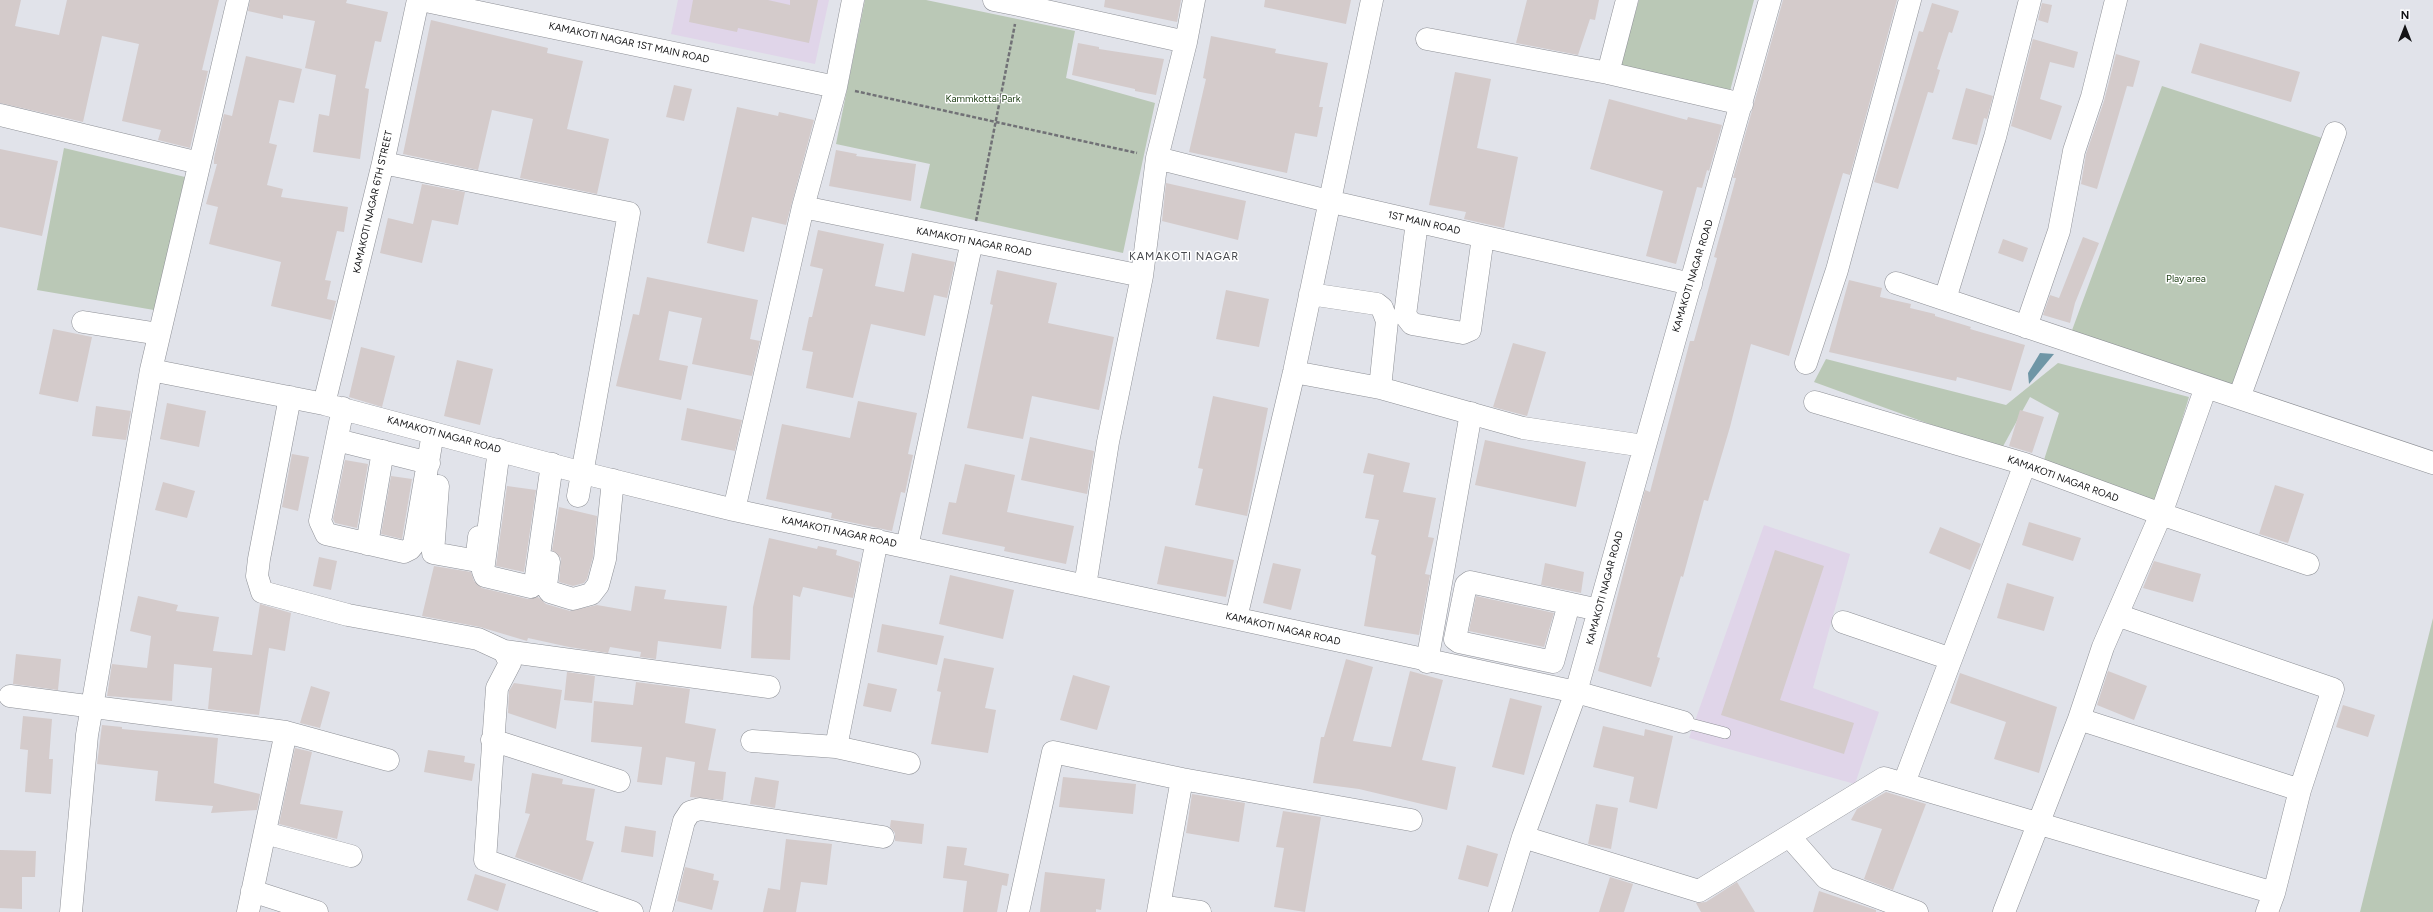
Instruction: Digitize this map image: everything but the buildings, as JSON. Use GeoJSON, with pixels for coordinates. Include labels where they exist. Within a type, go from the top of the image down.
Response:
{"type":"FeatureCollection","features":[{"type":"Feature","properties":{"kind":"street"},"geometry":{"type":"LineString","coordinates":[[71,912],[87,743],[92,707],[151,370],[158,334],[238,0]]}},
{"type":"Feature","properties":{"kind":"street","name":"KAMAKOTI NAGAR 1ST MAIN ROAD"},"geometry":{"type":"LineString","coordinates":[[419,0],[836,87]]}},
{"type":"Feature","properties":{"kind":"street","name":"KAMAKOTI NAGAR 6TH STREET"},"geometry":{"type":"LineString","coordinates":[[419,0],[383,163],[334,406],[337,440],[320,521],[322,529],[326,534],[367,544],[404,552],[410,550],[414,544],[429,463]]}},
{"type":"Feature","properties":{"kind":"street"},"geometry":{"type":"LineString","coordinates":[[734,510],[803,207],[836,87],[853,0]]}},
{"type":"Feature","properties":{"kind":"street"},"geometry":{"type":"LineString","coordinates":[[994,0],[1020,2],[1186,42]]}},
{"type":"Feature","properties":{"kind":"street"},"geometry":{"type":"LineString","coordinates":[[1085,586],[1108,442],[1142,276],[1157,158],[1186,42],[1194,0]]}},
{"type":"Feature","properties":{"kind":"street"},"geometry":{"type":"LineString","coordinates":[[1236,618],[1294,372],[1328,202],[1372,0]]}},
{"type":"Feature","properties":{"kind":"street"},"geometry":{"type":"LineString","coordinates":[[1608,73],[1627,0]]}},
{"type":"Feature","properties":{"kind":"street","name":"KAMAKOTI NAGAR ROAD"},"geometry":{"type":"LineString","coordinates":[[151,370],[334,406],[581,472],[734,510],[1236,618],[1427,662],[1576,692],[1770,0]]}},
{"type":"Feature","properties":{"kind":"street"},"geometry":{"type":"LineString","coordinates":[[1806,363],[1837,270],[1910,0]]}},
{"type":"Feature","properties":{"kind":"street"},"geometry":{"type":"LineString","coordinates":[[1945,299],[1995,137],[2030,0]]}},
{"type":"Feature","properties":{"kind":"street"},"geometry":{"type":"LineString","coordinates":[[2026,327],[2059,231],[2074,151],[2092,97],[2116,0]]}},
{"type":"Feature","properties":{"kind":"street"},"geometry":{"type":"LineString","coordinates":[[1427,39],[1608,73],[1742,104]]}},
{"type":"Feature","properties":{"kind":"street"},"geometry":{"type":"LineString","coordinates":[[0,115],[199,164]]}},
{"type":"Feature","properties":{"kind":"street"},"geometry":{"type":"LineString","coordinates":[[2239,398],[2334,133]]}},
{"type":"Feature","properties":{"kind":"street","name":"1ST MAIN ROAD"},"geometry":{"type":"LineString","coordinates":[[1157,158],[1328,202],[1691,284]]}},
{"type":"Feature","properties":{"kind":"street"},"geometry":{"type":"LineString","coordinates":[[383,163],[629,213],[581,472],[535,583],[531,587],[485,576],[483,570],[494,449]]}},
{"type":"Feature","properties":{"kind":"street","name":"KAMAKOTI NAGAR ROAD"},"geometry":{"type":"LineString","coordinates":[[803,207],[1142,276]]}},
{"type":"Feature","properties":{"kind":"street"},"geometry":{"type":"LineString","coordinates":[[1417,222],[1405,314],[1412,324],[1463,333],[1470,330],[1483,237]]}},
{"type":"Feature","properties":{"kind":"street"},"geometry":{"type":"LineString","coordinates":[[907,547],[972,241]]}},
{"type":"Feature","properties":{"kind":"street"},"geometry":{"type":"LineString","coordinates":[[1896,283],[2433,463]]}},
{"type":"Feature","properties":{"kind":"street"},"geometry":{"type":"LineString","coordinates":[[1310,294],[1377,304],[1382,308],[1387,321],[1380,388]]}},
{"type":"Feature","properties":{"kind":"street"},"geometry":{"type":"LineString","coordinates":[[83,322],[158,334]]}},
{"type":"Feature","properties":{"kind":"street"},"geometry":{"type":"LineString","coordinates":[[1294,372],[1380,388],[1523,428],[1644,446]]}},
{"type":"Feature","properties":{"kind":"street"},"geometry":{"type":"LineString","coordinates":[[2004,912],[2079,719],[2103,647],[2161,514],[2206,387]]}},
{"type":"Feature","properties":{"kind":"street"},"geometry":{"type":"LineString","coordinates":[[290,397],[259,559],[258,576],[262,592],[348,615],[478,639],[504,651],[768,687]]}},
{"type":"Feature","properties":{"kind":"street","name":"KAMAKOTI NAGAR ROAD"},"geometry":{"type":"LineString","coordinates":[[1815,402],[2024,464],[2161,514],[2308,564]]}},
{"type":"Feature","properties":{"kind":"street"},"geometry":{"type":"LineString","coordinates":[[1427,662],[1471,413]]}},
{"type":"Feature","properties":{"kind":"street"},"geometry":{"type":"LineString","coordinates":[[438,434],[432,553],[475,559],[494,449]]}},
{"type":"Feature","properties":{"kind":"street"},"geometry":{"type":"LineString","coordinates":[[337,440],[429,463],[438,434]]}},
{"type":"Feature","properties":{"kind":"street"},"geometry":{"type":"LineString","coordinates":[[367,544],[383,452]]}},
{"type":"Feature","properties":{"kind":"street"},"geometry":{"type":"LineString","coordinates":[[1904,783],[2024,464]]}},
{"type":"Feature","properties":{"kind":"street"},"geometry":{"type":"LineString","coordinates":[[581,472],[585,497],[581,472]]}},
{"type":"Feature","properties":{"kind":"street"},"geometry":{"type":"LineString","coordinates":[[836,747],[877,540]]}},
{"type":"Feature","properties":{"kind":"street"},"geometry":{"type":"LineString","coordinates":[[1569,604],[1554,661],[1550,662],[1459,642],[1455,638],[1469,582],[1599,610]]}},
{"type":"Feature","properties":{"kind":"street"},"geometry":{"type":"LineString","coordinates":[[1523,837],[1700,891],[1884,778],[2039,825],[2271,902],[2300,790],[2333,689],[2117,615]]}},
{"type":"Feature","properties":{"kind":"street"},"geometry":{"type":"LineString","coordinates":[[1843,622],[1951,659]]}},
{"type":"Feature","properties":{"kind":"street"},"geometry":{"type":"LineString","coordinates":[[1433,630],[1456,635]]}},
{"type":"Feature","properties":{"kind":"street"},"geometry":{"type":"LineString","coordinates":[[1485,674],[1490,649]]}},
{"type":"Feature","properties":{"kind":"street"},"geometry":{"type":"LineString","coordinates":[[504,651],[510,663],[497,688],[492,740],[485,860],[632,912]]}},
{"type":"Feature","properties":{"kind":"street"},"geometry":{"type":"LineString","coordinates":[[1517,680],[1522,656]]}},
{"type":"Feature","properties":{"kind":"street"},"geometry":{"type":"LineString","coordinates":[[1500,912],[1523,837],[1576,692],[1683,722]]}},
{"type":"Feature","properties":{"kind":"street"},"geometry":{"type":"LineString","coordinates":[[10,696],[286,732],[388,760]]}},
{"type":"Feature","properties":{"kind":"street"},"geometry":{"type":"LineString","coordinates":[[2079,719],[2300,790]]}},
{"type":"Feature","properties":{"kind":"street"},"geometry":{"type":"LineString","coordinates":[[286,732],[250,902],[317,912]]}},
{"type":"Feature","properties":{"kind":"street"},"geometry":{"type":"LineString","coordinates":[[492,740],[619,781]]}},
{"type":"Feature","properties":{"kind":"street"},"geometry":{"type":"LineString","coordinates":[[752,741],[836,747],[909,763]]}},
{"type":"Feature","properties":{"kind":"street"},"geometry":{"type":"LineString","coordinates":[[1018,912],[1053,752],[1182,779],[1411,820]]}},
{"type":"Feature","properties":{"kind":"street"},"geometry":{"type":"LineString","coordinates":[[1182,779],[1158,909],[1200,912]]}},
{"type":"Feature","properties":{"kind":"street"},"geometry":{"type":"LineString","coordinates":[[661,912],[684,821],[690,812],[700,809],[883,837]]}},
{"type":"Feature","properties":{"kind":"street"},"geometry":{"type":"LineString","coordinates":[[265,833],[351,856]]}},
{"type":"Feature","properties":{"kind":"street"},"geometry":{"type":"LineString","coordinates":[[1789,836],[1826,878],[1917,912]]}},
{"type":"Feature","properties":{"kind":"lane"},"geometry":{"type":"LineString","coordinates":[[1683,722],[1725,733]]}},
{"type":"Feature","properties":{"kind":"path"},"geometry":{"type":"LineString","coordinates":[[972,241],[1020,2]]}},
{"type":"Feature","properties":{"kind":"path"},"geometry":{"type":"LineString","coordinates":[[836,87],[1157,158]]}},
{"type":"Feature","properties":{"kind":"shaded area"},"geometry":{"type":"Polygon","coordinates":[[[678,0],[829,0],[815,64],[671,34],[678,0]]]}},
{"type":"Feature","properties":{"kind":"shaded area"},"geometry":{"type":"Polygon","coordinates":[[[1764,525],[1850,554],[1813,688],[1879,712],[1855,784],[1689,738],[1764,525]]]}},
{"type":"Feature","properties":{"kind":"green space","name":"Kammkottai Park"},"geometry":{"type":"Polygon","coordinates":[[[865,0],[926,0],[1075,31],[1066,78],[1155,103],[1123,253],[920,208],[930,164],[836,144],[865,0]]]}},
{"type":"Feature","properties":{"kind":"green space"},"geometry":{"type":"Polygon","coordinates":[[[1639,0],[1754,0],[1730,91],[1619,68],[1639,0]]]}},
{"type":"Feature","properties":{"kind":"green space","name":"Play area"},"geometry":{"type":"Polygon","coordinates":[[[2162,86],[2325,139],[2239,398],[2071,333],[2162,86]]]}},
{"type":"Feature","properties":{"kind":"green space"},"geometry":{"type":"Polygon","coordinates":[[[64,148],[185,177],[154,310],[37,290],[64,148]]]}},
{"type":"Feature","properties":{"kind":"green space"},"geometry":{"type":"Polygon","coordinates":[[[1826,359],[2006,405],[2058,363],[2189,397],[2157,501],[2043,463],[2059,413],[2030,397],[2001,450],[1814,382],[1826,359]]]}},
{"type":"Feature","properties":{"kind":"green space"},"geometry":{"type":"Polygon","coordinates":[[[2433,618],[2433,912],[2360,912],[2433,618]]]}},
{"type":"Feature","properties":{"kind":"water"},"geometry":{"type":"Polygon","coordinates":[[[2040,353],[2054,354],[2029,384],[2028,373],[2040,353]]]}},
{"type":"Feature","properties":{"kind":"district","name":"KAMAKOTI NAGAR"},"geometry":{"type":"Point","coordinates":[1184,257]}}]}
